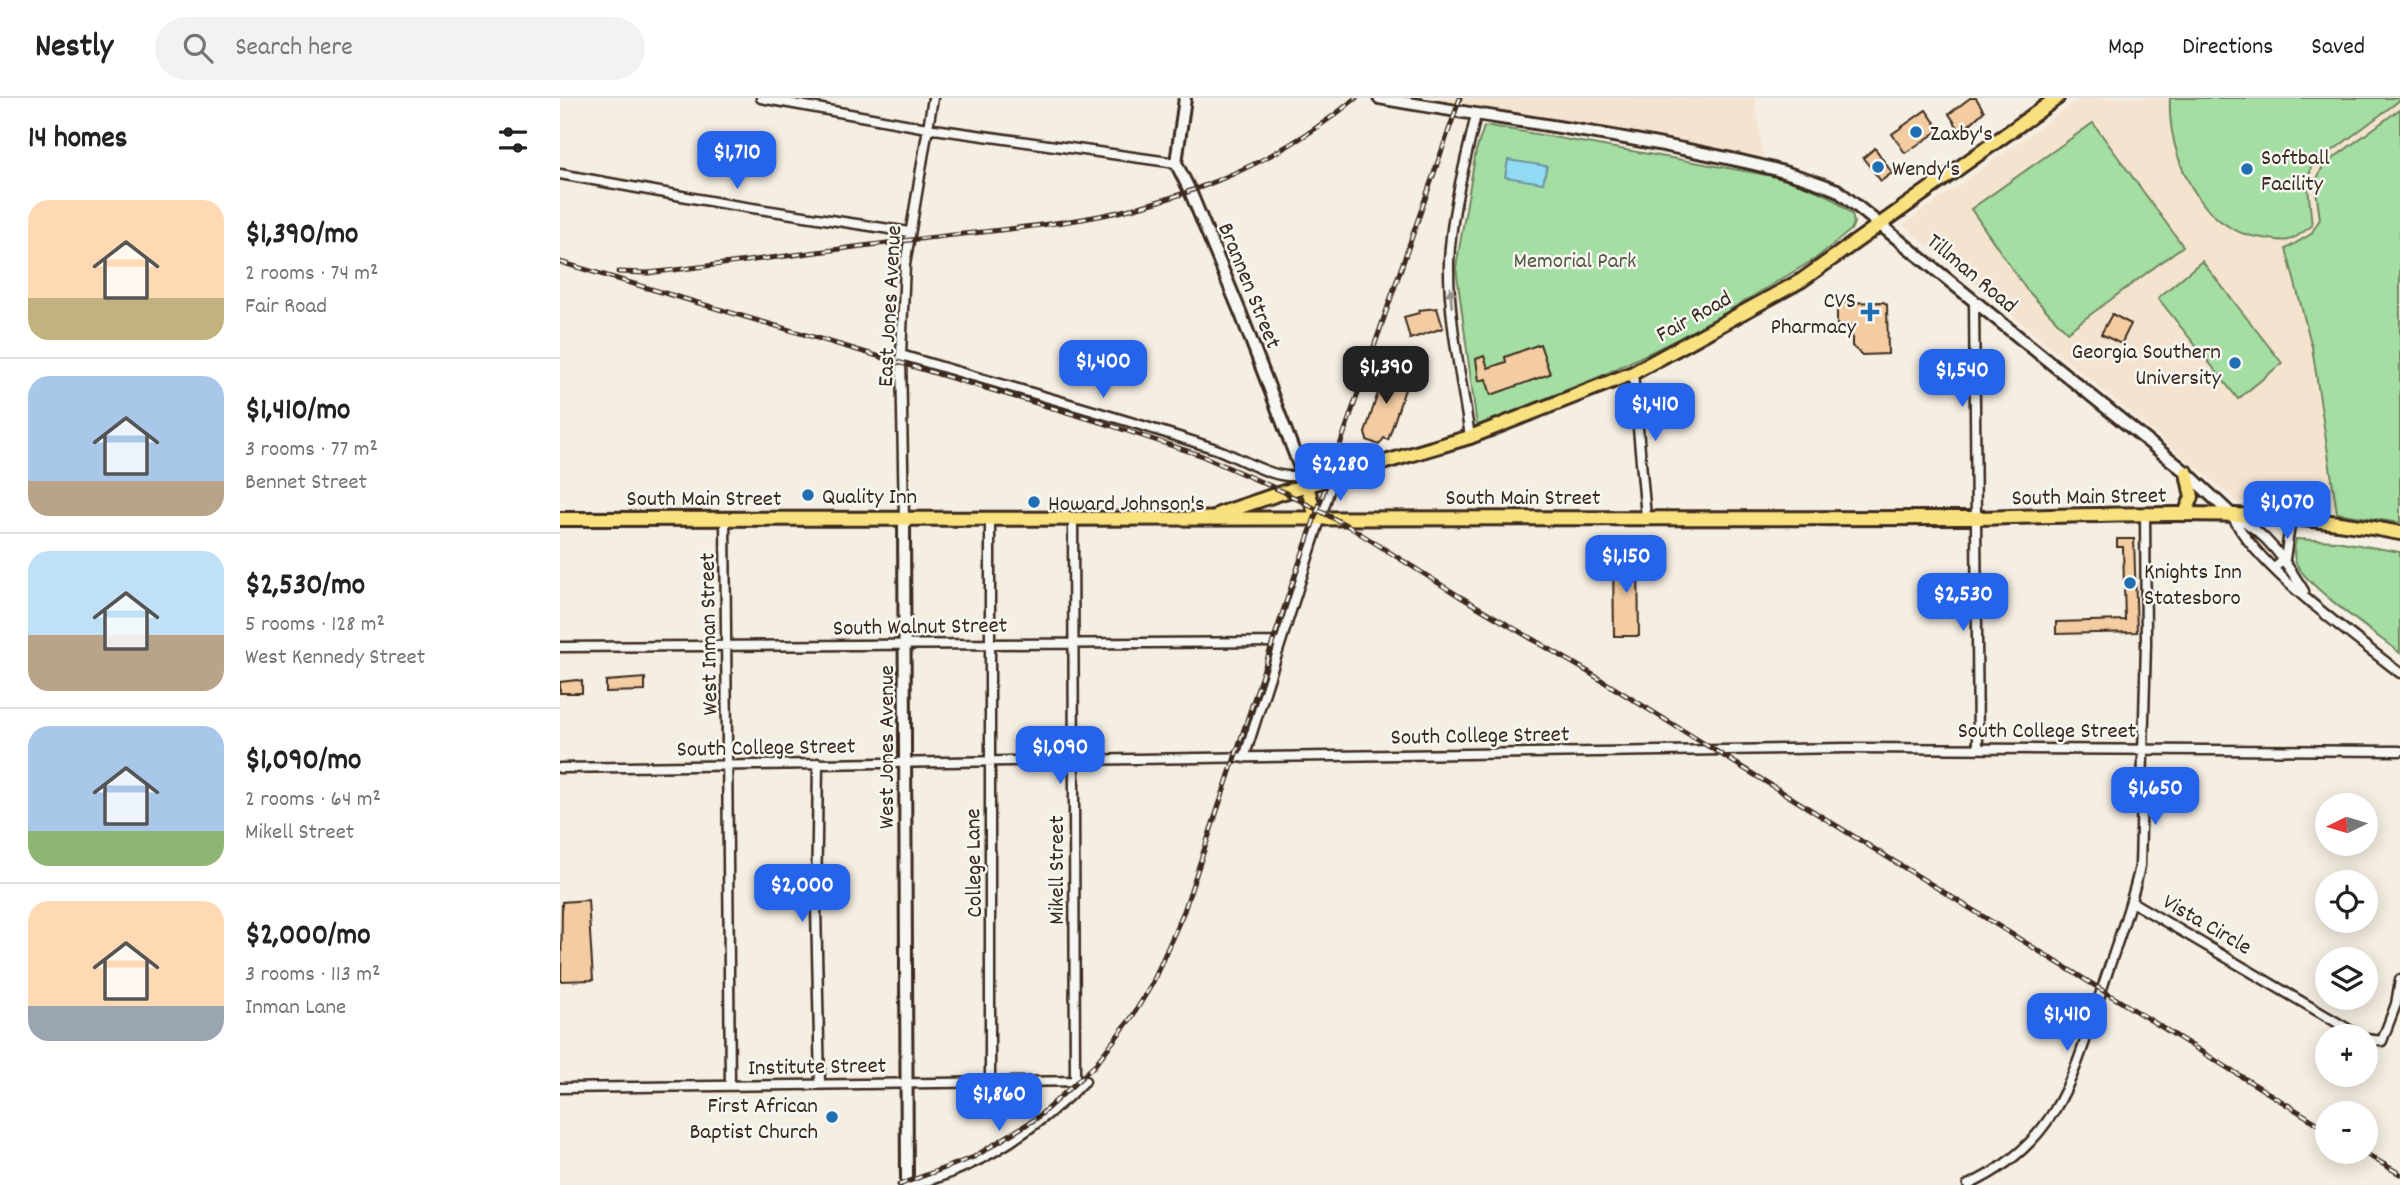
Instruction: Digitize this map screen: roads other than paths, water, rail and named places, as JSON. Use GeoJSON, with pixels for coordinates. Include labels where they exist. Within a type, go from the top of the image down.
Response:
{"type":"FeatureCollection","features":[{"type":"Feature","properties":{"kind":"main road","name":"Fair Road"},"geometry":{"type":"LineString","coordinates":[[1209,517],[1305,480],[1333,479],[1470,437],[1633,373],[1802,280],[2057,98]]}},
{"type":"Feature","properties":{"kind":"main road"},"geometry":{"type":"LineString","coordinates":[[2185,514],[2192,497],[2187,473]]}},
{"type":"Feature","properties":{"kind":"main road"},"geometry":{"type":"LineString","coordinates":[[1305,480],[1318,517]]}},
{"type":"Feature","properties":{"kind":"main road","name":"South Main Street"},"geometry":{"type":"LineString","coordinates":[[560,519],[1977,518],[2185,514],[2291,519],[2400,533]]}},
{"type":"Feature","properties":{"kind":"street"},"geometry":{"type":"LineString","coordinates":[[761,98],[928,128],[1176,163],[1185,98]]}},
{"type":"Feature","properties":{"kind":"street","name":"East Jones Avenue"},"geometry":{"type":"LineString","coordinates":[[904,519],[901,355],[905,265],[933,98]]}},
{"type":"Feature","properties":{"kind":"street","name":"Tillman Road"},"geometry":{"type":"LineString","coordinates":[[1379,98],[1476,115],[1582,129],[1788,171],[1837,190],[2187,473],[2232,515],[2252,526],[2285,559],[2309,600]]}},
{"type":"Feature","properties":{"kind":"street"},"geometry":{"type":"LineString","coordinates":[[1470,437],[1450,299],[1449,261],[1456,205],[1476,115]]}},
{"type":"Feature","properties":{"kind":"street","name":"Brannen Street"},"geometry":{"type":"LineString","coordinates":[[1176,163],[1231,289],[1305,480]]}},
{"type":"Feature","properties":{"kind":"street"},"geometry":{"type":"LineString","coordinates":[[560,173],[801,217],[909,232]]}},
{"type":"Feature","properties":{"kind":"street"},"geometry":{"type":"LineString","coordinates":[[1974,300],[1978,747]]}},
{"type":"Feature","properties":{"kind":"street"},"geometry":{"type":"LineString","coordinates":[[901,355],[1216,448],[1279,475],[1305,480]]}},
{"type":"Feature","properties":{"kind":"street"},"geometry":{"type":"LineString","coordinates":[[1633,373],[1646,517]]}},
{"type":"Feature","properties":{"kind":"street"},"geometry":{"type":"LineString","coordinates":[[1244,758],[1318,517],[1333,479]]}},
{"type":"Feature","properties":{"kind":"street","name":"Vista Circle"},"geometry":{"type":"LineString","coordinates":[[2145,515],[2144,748],[2140,866],[2132,902],[2340,1024]]}},
{"type":"Feature","properties":{"kind":"street","name":"Tillman Road"},"geometry":{"type":"LineString","coordinates":[[2232,515],[2239,531],[2274,568],[2309,600],[2400,673]]}},
{"type":"Feature","properties":{"kind":"street","name":"West Inman Street"},"geometry":{"type":"LineString","coordinates":[[725,518],[730,1085]]}},
{"type":"Feature","properties":{"kind":"street","name":"West Jones Avenue"},"geometry":{"type":"LineString","coordinates":[[904,519],[906,1083],[910,1185]]}},
{"type":"Feature","properties":{"kind":"street","name":"College Lane"},"geometry":{"type":"LineString","coordinates":[[990,519],[990,1081]]}},
{"type":"Feature","properties":{"kind":"street","name":"Mikell Street"},"geometry":{"type":"LineString","coordinates":[[1073,519],[1075,1081]]}},
{"type":"Feature","properties":{"kind":"street"},"geometry":{"type":"LineString","coordinates":[[2274,568],[2285,559],[2291,519]]}},
{"type":"Feature","properties":{"kind":"street","name":"South Walnut Street"},"geometry":{"type":"LineString","coordinates":[[560,647],[1280,642]]}},
{"type":"Feature","properties":{"kind":"street","name":"South College Street"},"geometry":{"type":"LineString","coordinates":[[560,768],[1595,750],[1978,747],[2400,751]]}},
{"type":"Feature","properties":{"kind":"street"},"geometry":{"type":"LineString","coordinates":[[818,763],[816,908],[820,1084]]}},
{"type":"Feature","properties":{"kind":"street"},"geometry":{"type":"LineString","coordinates":[[1968,1185],[2015,1157],[2040,1133],[2057,1109],[2082,1054],[2132,902]]}},
{"type":"Feature","properties":{"kind":"street"},"geometry":{"type":"LineString","coordinates":[[2378,1040],[2382,1041],[2396,1004],[2400,979]]}},
{"type":"Feature","properties":{"kind":"street","name":"Institute Street"},"geometry":{"type":"LineString","coordinates":[[560,1088],[1085,1081],[1051,1112],[1008,1144],[944,1176],[910,1185]]}},
{"type":"Feature","properties":{"kind":"water"},"geometry":{"type":"Polygon","coordinates":[[[1508,160],[1547,166],[1543,183],[1505,177],[1508,160]]]}},
{"type":"Feature","properties":{"kind":"railway"},"geometry":{"type":"LineString","coordinates":[[618,272],[648,273],[1029,227],[1133,208],[1168,199],[1235,173],[1298,140],[1356,98]]}},
{"type":"Feature","properties":{"kind":"railway"},"geometry":{"type":"LineString","coordinates":[[899,1185],[974,1157],[1037,1118],[1094,1066],[1132,1017],[1152,984],[1184,911],[1293,581],[1460,98]]}},
{"type":"Feature","properties":{"kind":"railway"},"geometry":{"type":"LineString","coordinates":[[560,262],[1100,422],[1200,455],[1284,492],[1348,526],[1459,596],[1585,670],[2315,1122]]}},
{"type":"Feature","properties":{"kind":"railway"},"geometry":{"type":"LineString","coordinates":[[2378,1161],[2400,1174]]}},
{"type":"Feature","properties":{"kind":"place","name":"Zaxby's"},"geometry":{"type":"Point","coordinates":[1916,132]}},
{"type":"Feature","properties":{"kind":"place","name":"Wendy's"},"geometry":{"type":"Point","coordinates":[1878,167]}},
{"type":"Feature","properties":{"kind":"place","name":"Softball Facility"},"geometry":{"type":"Point","coordinates":[2247,169]}},
{"type":"Feature","properties":{"kind":"place","name":"CVS Pharmacy"},"geometry":{"type":"Point","coordinates":[1870,312]}},
{"type":"Feature","properties":{"kind":"place","name":"Georgia Southern University"},"geometry":{"type":"Point","coordinates":[2235,363]}},
{"type":"Feature","properties":{"kind":"place","name":"Quality Inn"},"geometry":{"type":"Point","coordinates":[808,495]}},
{"type":"Feature","properties":{"kind":"place","name":"Howard Johnson's"},"geometry":{"type":"Point","coordinates":[1034,502]}},
{"type":"Feature","properties":{"kind":"place","name":"Knights Inn Statesboro"},"geometry":{"type":"Point","coordinates":[2130,583]}},
{"type":"Feature","properties":{"kind":"place","name":"First African Baptist Church"},"geometry":{"type":"Point","coordinates":[832,1117]}},
{"type":"Feature","properties":{"kind":"park label","name":"Memorial Park"},"geometry":{"type":"Point","coordinates":[1575,259]}}]}
